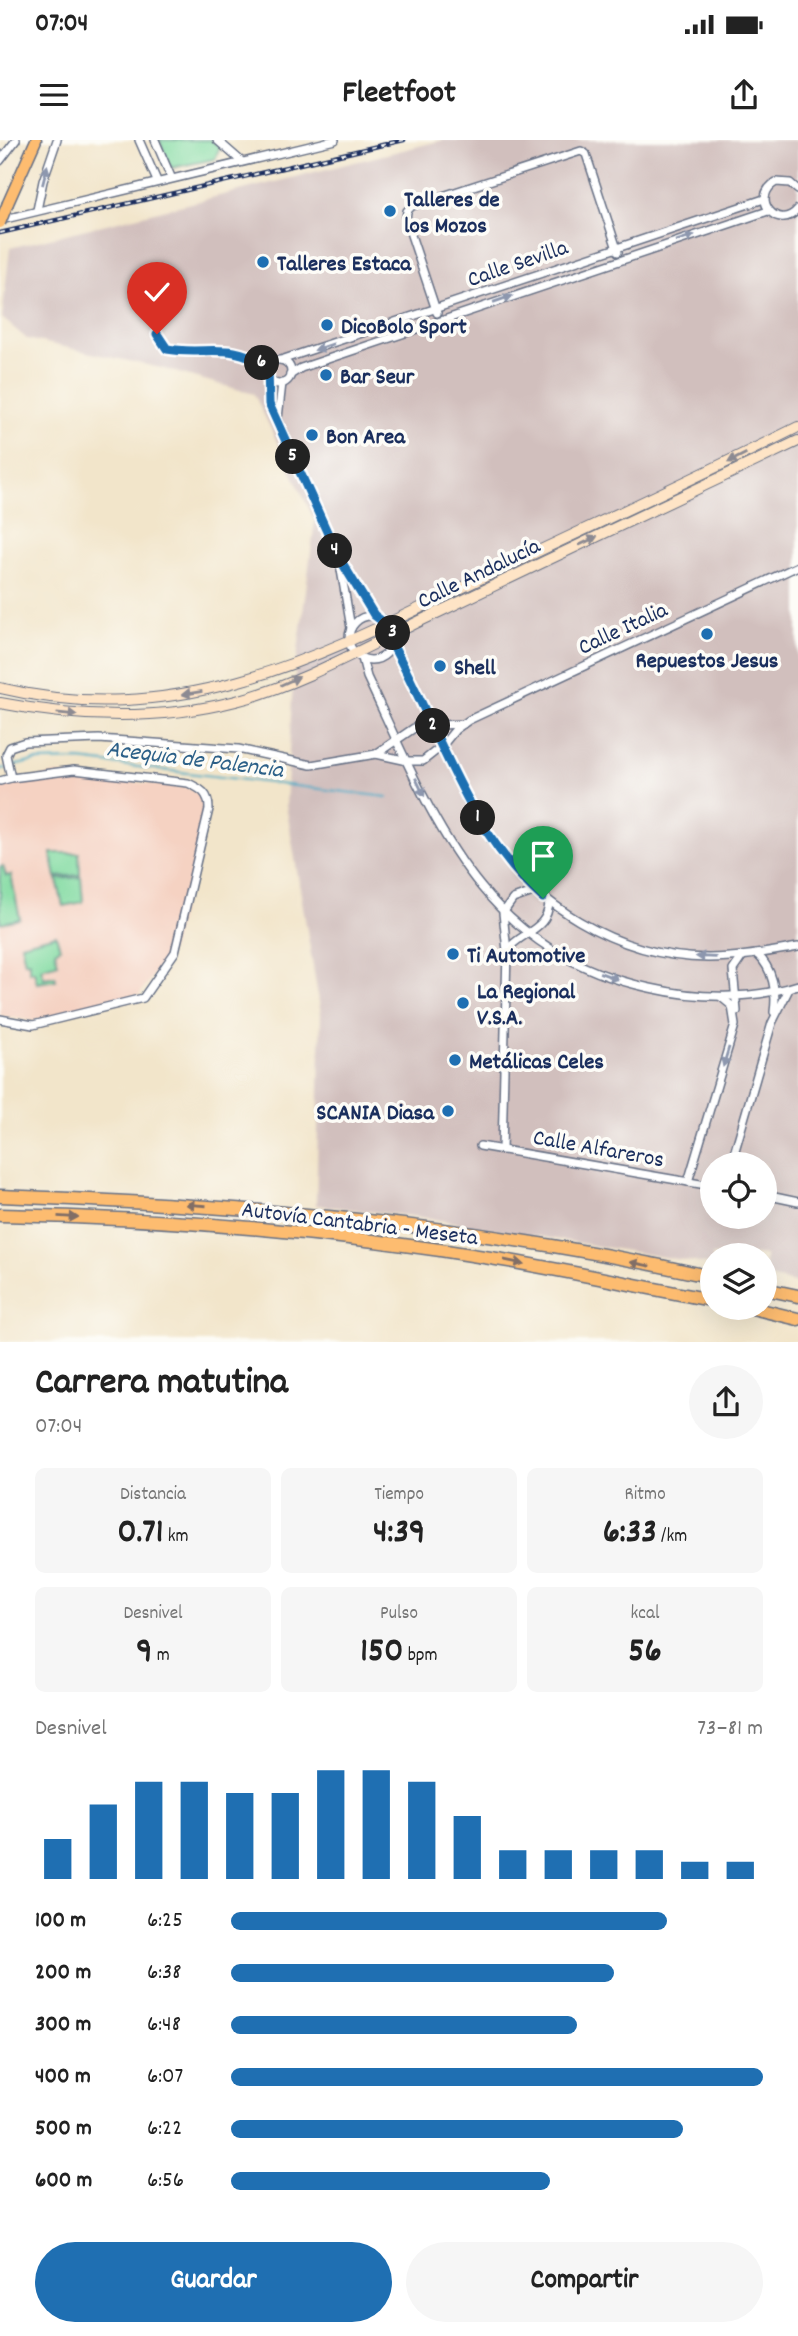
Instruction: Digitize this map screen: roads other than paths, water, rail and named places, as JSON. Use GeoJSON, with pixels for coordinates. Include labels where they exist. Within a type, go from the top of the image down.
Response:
{"type":"FeatureCollection","features":[{"type":"Feature","properties":{"kind":"highway","name":"Autovía Cantabria - Meseta"},"geometry":{"type":"LineString","coordinates":[[0,1196],[126,1201],[323,1216],[472,1235],[700,1275]]}},
{"type":"Feature","properties":{"kind":"highway","name":"Autovía Cantabria - Meseta"},"geometry":{"type":"LineString","coordinates":[[0,1215],[171,1223],[321,1236],[503,1260],[700,1298]]}},
{"type":"Feature","properties":{"kind":"highway"},"geometry":{"type":"LineString","coordinates":[[777,1291],[798,1295]]}},
{"type":"Feature","properties":{"kind":"highway"},"geometry":{"type":"LineString","coordinates":[[777,1314],[798,1319]]}},
{"type":"Feature","properties":{"kind":"main road"},"geometry":{"type":"LineString","coordinates":[[0,221],[36,140]]}},
{"type":"Feature","properties":{"kind":"main road","name":"Calle Andalucía"},"geometry":{"type":"LineString","coordinates":[[0,688],[72,700],[167,697],[221,688],[263,675],[349,640],[798,427]]}},
{"type":"Feature","properties":{"kind":"main road","name":"Calle Andalucía"},"geometry":{"type":"LineString","coordinates":[[0,703],[76,715],[141,715],[194,710],[238,701],[358,655],[394,634],[798,441]]}},
{"type":"Feature","properties":{"kind":"street"},"geometry":{"type":"LineString","coordinates":[[0,161],[16,140]]}},
{"type":"Feature","properties":{"kind":"street"},"geometry":{"type":"LineString","coordinates":[[37,210],[43,181],[57,140]]}},
{"type":"Feature","properties":{"kind":"street"},"geometry":{"type":"LineString","coordinates":[[138,140],[157,181]]}},
{"type":"Feature","properties":{"kind":"street"},"geometry":{"type":"LineString","coordinates":[[155,140],[172,177]]}},
{"type":"Feature","properties":{"kind":"street"},"geometry":{"type":"LineString","coordinates":[[0,221],[172,177],[335,140]]}},
{"type":"Feature","properties":{"kind":"street"},"geometry":{"type":"LineString","coordinates":[[219,142],[242,161]]}},
{"type":"Feature","properties":{"kind":"street"},"geometry":{"type":"LineString","coordinates":[[217,167],[224,154],[219,142]]}},
{"type":"Feature","properties":{"kind":"street"},"geometry":{"type":"LineString","coordinates":[[439,321],[405,220],[412,206],[575,151],[586,154],[620,259]]}},
{"type":"Feature","properties":{"kind":"street"},"geometry":{"type":"LineString","coordinates":[[149,163],[162,157]]}},
{"type":"Feature","properties":{"kind":"street","name":"Calle Sevilla"},"geometry":{"type":"LineString","coordinates":[[281,360],[764,199],[767,190],[776,182],[786,181],[797,187]]}},
{"type":"Feature","properties":{"kind":"street"},"geometry":{"type":"LineString","coordinates":[[764,199],[768,211]]}},
{"type":"Feature","properties":{"kind":"street","name":"Calle Sevilla"},"geometry":{"type":"LineString","coordinates":[[290,375],[301,368],[620,259],[768,211],[782,218],[790,216],[798,209]]}},
{"type":"Feature","properties":{"kind":"street"},"geometry":{"type":"LineString","coordinates":[[157,334],[167,349],[188,351],[209,348],[244,354],[268,367]]}},
{"type":"Feature","properties":{"kind":"street"},"geometry":{"type":"LineString","coordinates":[[278,425],[277,405],[282,383],[290,375],[290,367],[281,360],[273,361],[268,367],[269,404],[278,425],[338,556],[374,615],[387,622],[394,634],[393,646],[482,826],[514,870],[549,902],[587,926],[641,949],[699,957],[743,957],[798,947]]}},
{"type":"Feature","properties":{"kind":"street"},"geometry":{"type":"LineString","coordinates":[[270,380],[282,383]]}},
{"type":"Feature","properties":{"kind":"street"},"geometry":{"type":"LineString","coordinates":[[338,556],[349,600],[349,640],[457,858],[503,913],[527,934],[576,964],[631,984],[685,994],[721,996],[775,992],[794,987]]}},
{"type":"Feature","properties":{"kind":"street","name":"Calle Italia"},"geometry":{"type":"LineString","coordinates":[[442,746],[448,736],[463,724],[798,566]]}},
{"type":"Feature","properties":{"kind":"street"},"geometry":{"type":"LineString","coordinates":[[351,628],[359,619],[374,615]]}},
{"type":"Feature","properties":{"kind":"street"},"geometry":{"type":"LineString","coordinates":[[358,655],[382,658],[393,646]]}},
{"type":"Feature","properties":{"kind":"street","name":"Calle Italia"},"geometry":{"type":"LineString","coordinates":[[433,725],[463,724]]}},
{"type":"Feature","properties":{"kind":"street"},"geometry":{"type":"LineString","coordinates":[[376,754],[410,729],[433,725]]}},
{"type":"Feature","properties":{"kind":"street"},"geometry":{"type":"LineString","coordinates":[[10,775],[6,755],[10,747],[25,742],[99,739],[238,749],[299,764],[376,754],[408,761],[423,761],[442,746]]}},
{"type":"Feature","properties":{"kind":"street"},"geometry":{"type":"LineString","coordinates":[[0,781],[10,775],[74,770],[188,783],[203,790],[209,800],[175,952],[143,998],[33,1025],[0,1019]]}},
{"type":"Feature","properties":{"kind":"street"},"geometry":{"type":"LineString","coordinates":[[502,1150],[507,951],[503,913],[513,899],[536,891]]}},
{"type":"Feature","properties":{"kind":"street"},"geometry":{"type":"LineString","coordinates":[[507,951],[514,942],[546,919],[549,902]]}},
{"type":"Feature","properties":{"kind":"street"},"geometry":{"type":"LineString","coordinates":[[734,1152],[772,1023],[775,992],[766,962],[757,954]]}},
{"type":"Feature","properties":{"kind":"street"},"geometry":{"type":"LineString","coordinates":[[688,1182],[736,1025],[733,970],[743,957]]}},
{"type":"Feature","properties":{"kind":"street"},"geometry":{"type":"LineString","coordinates":[[772,1023],[794,987]]}},
{"type":"Feature","properties":{"kind":"street"},"geometry":{"type":"LineString","coordinates":[[721,996],[733,1006],[736,1025]]}},
{"type":"Feature","properties":{"kind":"street","name":"Calle Alfareros"},"geometry":{"type":"LineString","coordinates":[[480,1146],[700,1184]]}},
{"type":"Feature","properties":{"kind":"street"},"geometry":{"type":"LineString","coordinates":[[777,1198],[798,1202]]}},
{"type":"Feature","properties":{"kind":"waterway","name":"Acequia de Palencia"},"geometry":{"type":"LineString","coordinates":[[13,766],[35,761],[80,760],[387,797]]}},
{"type":"Feature","properties":{"kind":"waterway","name":"Acequia de Palencia"},"geometry":{"type":"LineString","coordinates":[[0,769],[7,768]]}},
{"type":"Feature","properties":{"kind":"railway"},"geometry":{"type":"LineString","coordinates":[[0,233],[404,140]]}},
{"type":"Feature","properties":{"kind":"place","name":"Talleres de los Mozos"},"geometry":{"type":"Point","coordinates":[390,211]}},
{"type":"Feature","properties":{"kind":"place","name":"Talleres Estaca"},"geometry":{"type":"Point","coordinates":[263,262]}},
{"type":"Feature","properties":{"kind":"place","name":"DicoBolo Sport"},"geometry":{"type":"Point","coordinates":[327,325]}},
{"type":"Feature","properties":{"kind":"place","name":"Bar Seur"},"geometry":{"type":"Point","coordinates":[326,375]}},
{"type":"Feature","properties":{"kind":"place","name":"Bon Area"},"geometry":{"type":"Point","coordinates":[312,435]}},
{"type":"Feature","properties":{"kind":"place","name":"Repuestos Jesus"},"geometry":{"type":"Point","coordinates":[707,634]}},
{"type":"Feature","properties":{"kind":"place","name":"Shell"},"geometry":{"type":"Point","coordinates":[440,666]}},
{"type":"Feature","properties":{"kind":"place","name":"Ti Automotive"},"geometry":{"type":"Point","coordinates":[453,954]}},
{"type":"Feature","properties":{"kind":"place","name":"La Regional V.S.A."},"geometry":{"type":"Point","coordinates":[463,1003]}},
{"type":"Feature","properties":{"kind":"place","name":"Metálicas Celes"},"geometry":{"type":"Point","coordinates":[455,1060]}},
{"type":"Feature","properties":{"kind":"place","name":"SCANIA Diasa"},"geometry":{"type":"Point","coordinates":[448,1111]}}]}
